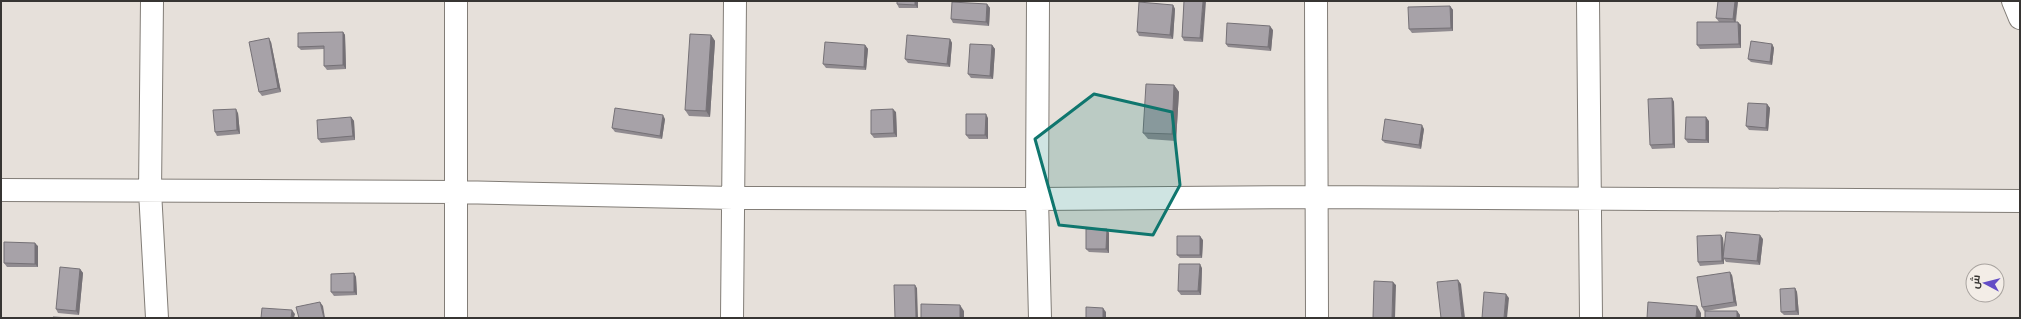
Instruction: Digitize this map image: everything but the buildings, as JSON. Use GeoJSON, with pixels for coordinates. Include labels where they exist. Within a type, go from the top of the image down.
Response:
{"type":"FeatureCollection","features":[{"type":"Feature","properties":{"kind":"street"},"geometry":{"type":"LineString","coordinates":[[152,1],[150,190],[157,318]]}},
{"type":"Feature","properties":{"kind":"street"},"geometry":{"type":"LineString","coordinates":[[456,1],[456,318]]}},
{"type":"Feature","properties":{"kind":"street"},"geometry":{"type":"LineString","coordinates":[[732,318],[734,1]]}},
{"type":"Feature","properties":{"kind":"street"},"geometry":{"type":"LineString","coordinates":[[1038,1],[1037,199],[1040,318]]}},
{"type":"Feature","properties":{"kind":"street"},"geometry":{"type":"LineString","coordinates":[[1316,1],[1317,318]]}},
{"type":"Feature","properties":{"kind":"street"},"geometry":{"type":"LineString","coordinates":[[1588,1],[1591,318]]}},
{"type":"Feature","properties":{"kind":"street"},"geometry":{"type":"LineString","coordinates":[[2013,1],[2020,18]]}},
{"type":"Feature","properties":{"kind":"street"},"geometry":{"type":"LineString","coordinates":[[1,190],[456,192],[733,198],[1037,199],[1317,197],[2020,201]]}},
{"type":"Feature","properties":{"kind":"highlighted area"},"geometry":{"type":"Polygon","coordinates":[[[1094,94],[1172,112],[1180,185],[1153,235],[1059,225],[1035,139],[1094,94]]]}}]}
